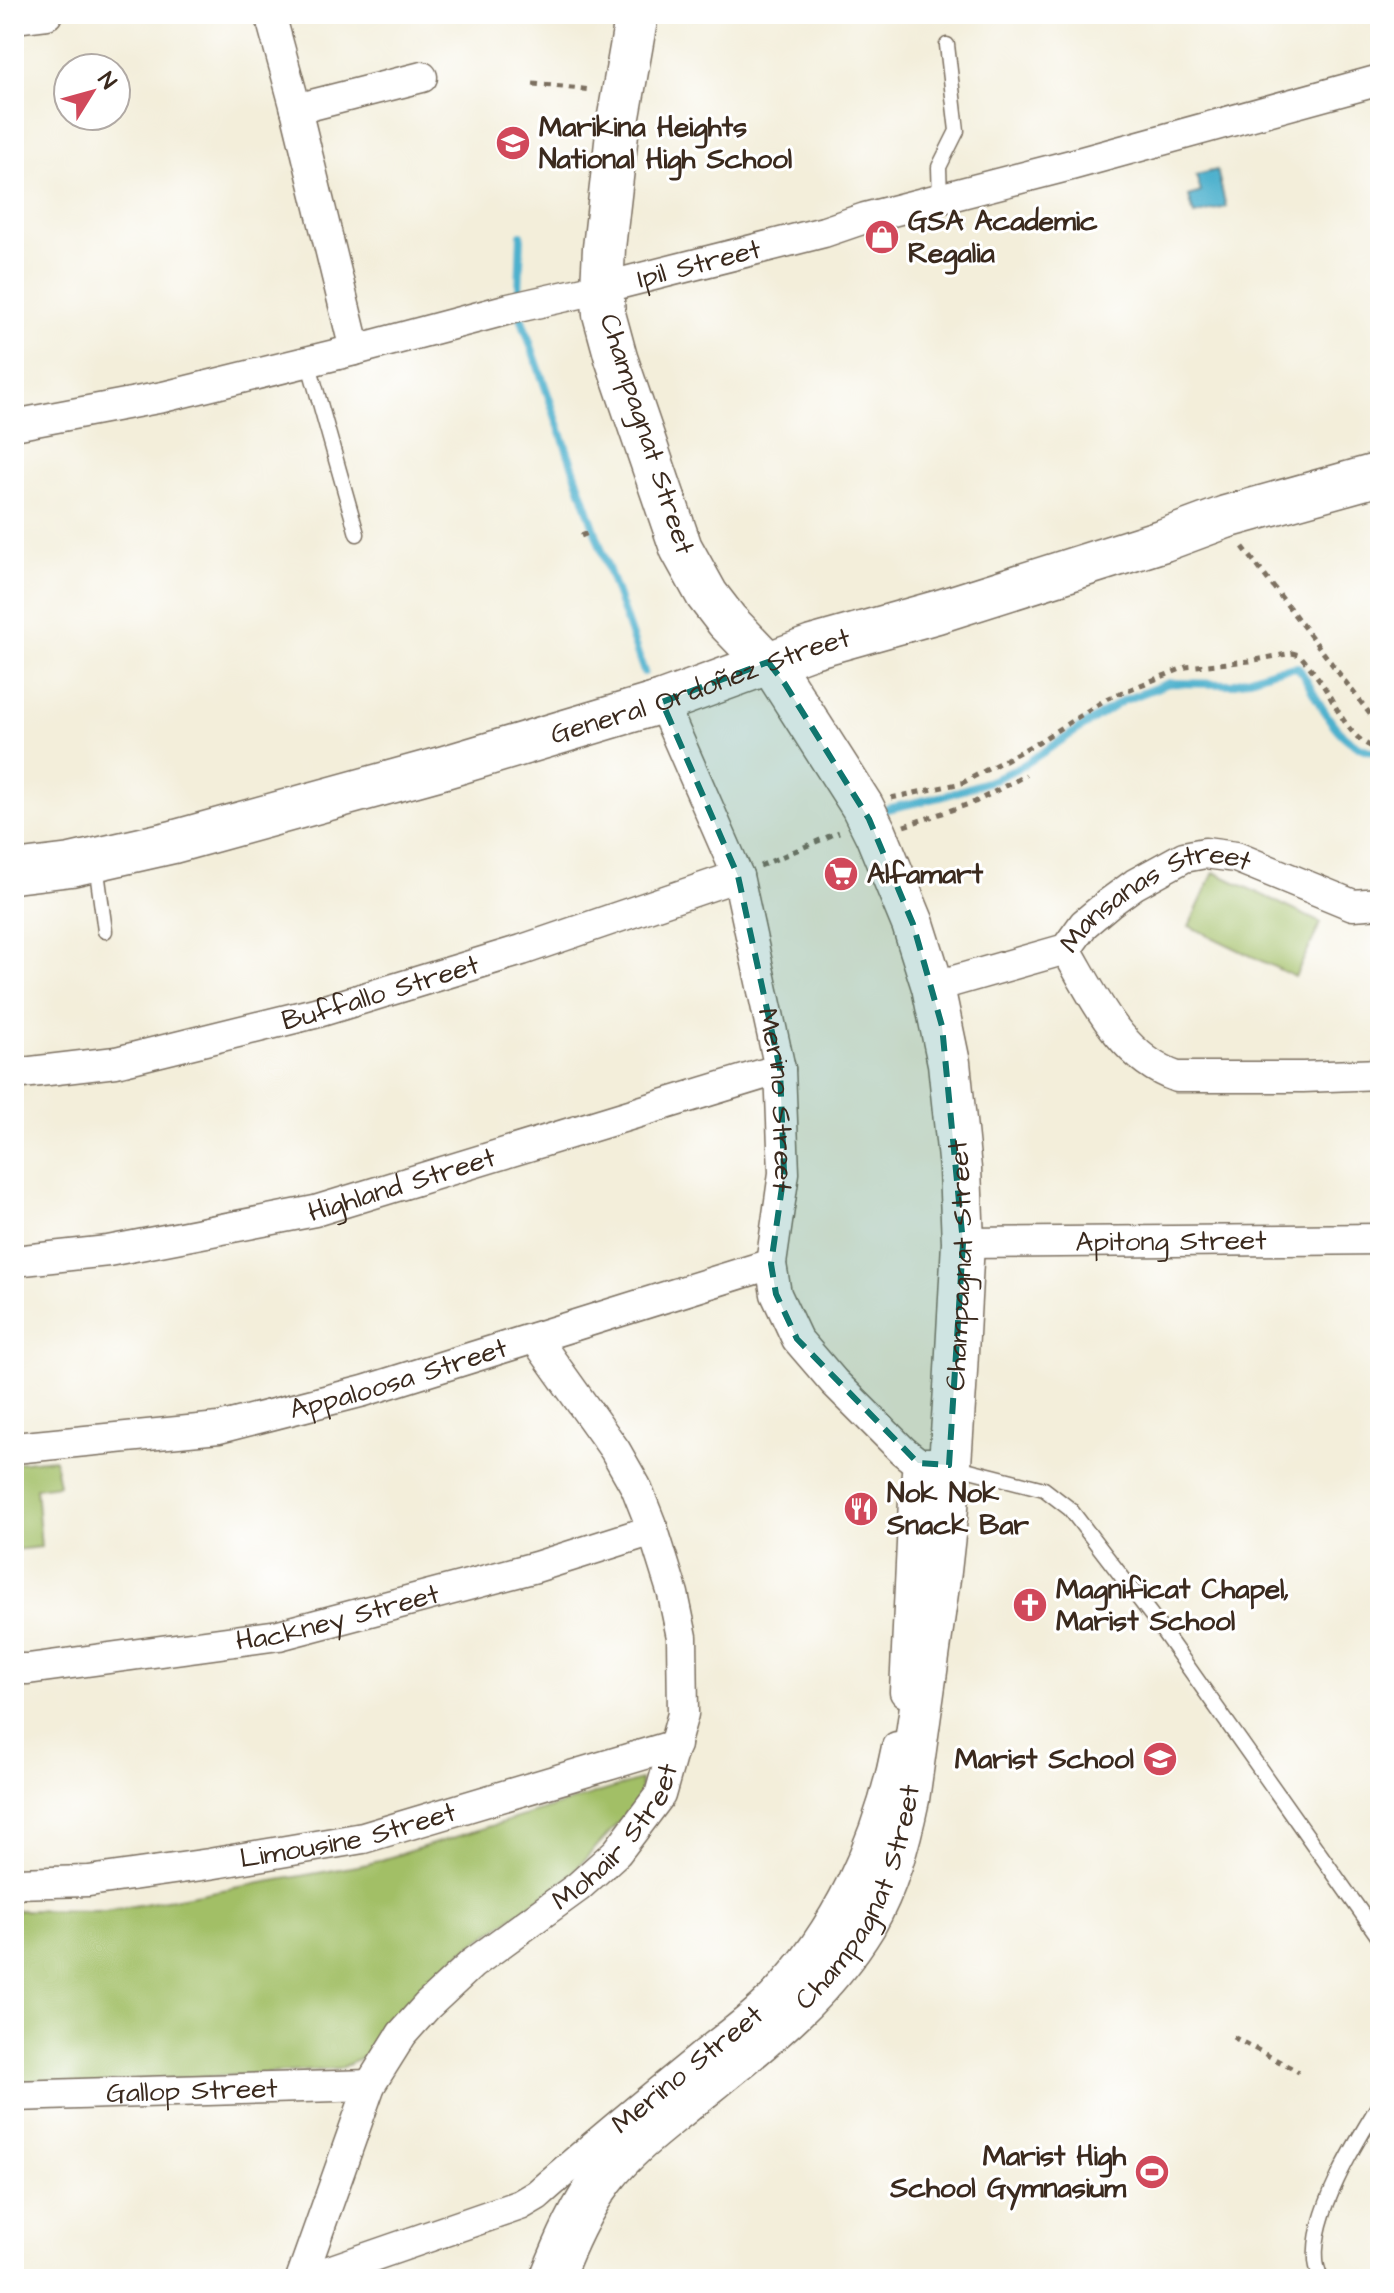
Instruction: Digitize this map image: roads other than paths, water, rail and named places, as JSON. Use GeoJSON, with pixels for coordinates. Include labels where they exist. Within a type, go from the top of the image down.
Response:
{"type":"FeatureCollection","features":[{"type":"Feature","properties":{"kind":"street"},"geometry":{"type":"LineString","coordinates":[[14,18],[47,14]]}},
{"type":"Feature","properties":{"kind":"street"},"geometry":{"type":"LineString","coordinates":[[270,14],[355,350]]}},
{"type":"Feature","properties":{"kind":"street","name":"Champagnat Street"},"geometry":{"type":"LineString","coordinates":[[551,2279],[576,2221],[605,2175],[636,2143],[792,2012],[839,1960],[876,1904],[901,1833],[908,1799],[940,1571],[934,1464],[963,1243],[952,1084],[933,987],[898,886],[785,684],[717,609],[681,548],[604,314],[604,248],[619,116],[637,14]]}},
{"type":"Feature","properties":{"kind":"street"},"geometry":{"type":"LineString","coordinates":[[296,109],[422,77]]}},
{"type":"Feature","properties":{"kind":"street","name":"Ipil Street"},"geometry":{"type":"LineString","coordinates":[[14,425],[163,397],[824,232],[865,218],[1380,80]]}},
{"type":"Feature","properties":{"kind":"street","name":"General Ordoñez Street"},"geometry":{"type":"LineString","coordinates":[[14,872],[71,865],[173,842],[445,767],[662,702],[768,662],[937,612],[1164,540],[1226,517],[1380,474]]}},
{"type":"Feature","properties":{"kind":"street","name":"Merino Street"},"geometry":{"type":"LineString","coordinates":[[304,2279],[520,2205],[537,2195],[769,2001],[807,1957],[846,1897],[874,1833],[891,1778],[904,1711],[914,1501],[934,1464],[903,1451],[834,1382],[797,1339],[776,1294],[771,1264],[784,1173],[780,1069],[738,876],[662,702]]}},
{"type":"Feature","properties":{"kind":"street","name":"Mansanas Street"},"geometry":{"type":"LineString","coordinates":[[933,987],[1066,949],[1084,924],[1135,884],[1184,857],[1205,853],[1236,857],[1353,905],[1380,903]]}},
{"type":"Feature","properties":{"kind":"street","name":"Buffallo Street"},"geometry":{"type":"LineString","coordinates":[[14,1074],[116,1062],[315,1013],[522,950],[738,876]]}},
{"type":"Feature","properties":{"kind":"street"},"geometry":{"type":"LineString","coordinates":[[1066,949],[1097,1003],[1129,1047],[1163,1073],[1177,1077],[1380,1074]]}},
{"type":"Feature","properties":{"kind":"street","name":"Highland Street"},"geometry":{"type":"LineString","coordinates":[[14,1261],[108,1251],[315,1211],[780,1069]]}},
{"type":"Feature","properties":{"kind":"street","name":"Apitong Street"},"geometry":{"type":"LineString","coordinates":[[963,1243],[1380,1239]]}},
{"type":"Feature","properties":{"kind":"street","name":"Appaloosa Street"},"geometry":{"type":"LineString","coordinates":[[14,1448],[219,1428],[364,1391],[771,1264]]}},
{"type":"Feature","properties":{"kind":"street","name":"Mohair Street"},"geometry":{"type":"LineString","coordinates":[[304,2279],[370,2085],[402,2034],[472,1964],[578,1887],[617,1852],[660,1795],[683,1714],[682,1637],[673,1594],[653,1530],[636,1487],[615,1450],[535,1338]]}},
{"type":"Feature","properties":{"kind":"street","name":"Hackney Street"},"geometry":{"type":"LineString","coordinates":[[14,1669],[279,1635],[536,1567],[653,1530]]}},
{"type":"Feature","properties":{"kind":"street","name":"Limousine Street"},"geometry":{"type":"LineString","coordinates":[[14,1883],[89,1881],[363,1838],[675,1745]]}},
{"type":"Feature","properties":{"kind":"street","name":"Gallop Street"},"geometry":{"type":"LineString","coordinates":[[14,2096],[370,2085]]}},
{"type":"Feature","properties":{"kind":"lane"},"geometry":{"type":"LineString","coordinates":[[940,199],[939,167],[957,131],[947,45]]}},
{"type":"Feature","properties":{"kind":"lane"},"geometry":{"type":"LineString","coordinates":[[308,361],[357,534]]}},
{"type":"Feature","properties":{"kind":"lane"},"geometry":{"type":"LineString","coordinates":[[95,859],[105,931]]}},
{"type":"Feature","properties":{"kind":"lane"},"geometry":{"type":"LineString","coordinates":[[934,1464],[1044,1489],[1070,1509],[1152,1616],[1380,1939]]}},
{"type":"Feature","properties":{"kind":"lane"},"geometry":{"type":"LineString","coordinates":[[1321,2279],[1316,2259],[1321,2222],[1346,2158],[1380,2103]]}},
{"type":"Feature","properties":{"kind":"water"},"geometry":{"type":"Polygon","coordinates":[[[1217,170],[1226,207],[1194,215],[1189,196],[1201,192],[1196,175],[1217,170]]]}},
{"type":"Feature","properties":{"kind":"waterway"},"geometry":{"type":"LineString","coordinates":[[519,293],[521,235]]}},
{"type":"Feature","properties":{"kind":"waterway"},"geometry":{"type":"LineString","coordinates":[[521,317],[644,672]]}},
{"type":"Feature","properties":{"kind":"waterway"},"geometry":{"type":"LineString","coordinates":[[887,809],[944,796],[995,779],[1025,764],[1122,701],[1169,683],[1232,684],[1274,670],[1298,667],[1340,732],[1364,749],[1380,753]]}},
{"type":"Feature","properties":{"kind":"place","name":"Marikina Heights National High School"},"geometry":{"type":"Point","coordinates":[513,143]}},
{"type":"Feature","properties":{"kind":"place","name":"GSA Academic Regalia"},"geometry":{"type":"Point","coordinates":[882,237]}},
{"type":"Feature","properties":{"kind":"place","name":"Alfamart"},"geometry":{"type":"Point","coordinates":[841,874]}},
{"type":"Feature","properties":{"kind":"place","name":"Nok Nok Snack Bar"},"geometry":{"type":"Point","coordinates":[861,1509]}},
{"type":"Feature","properties":{"kind":"place","name":"Magnificat Chapel, Marist School"},"geometry":{"type":"Point","coordinates":[1030,1605]}},
{"type":"Feature","properties":{"kind":"place","name":"Marist School"},"geometry":{"type":"Point","coordinates":[1160,1759]}},
{"type":"Feature","properties":{"kind":"place","name":"Marist High School Gymnasium"},"geometry":{"type":"Point","coordinates":[1152,2172]}}]}
